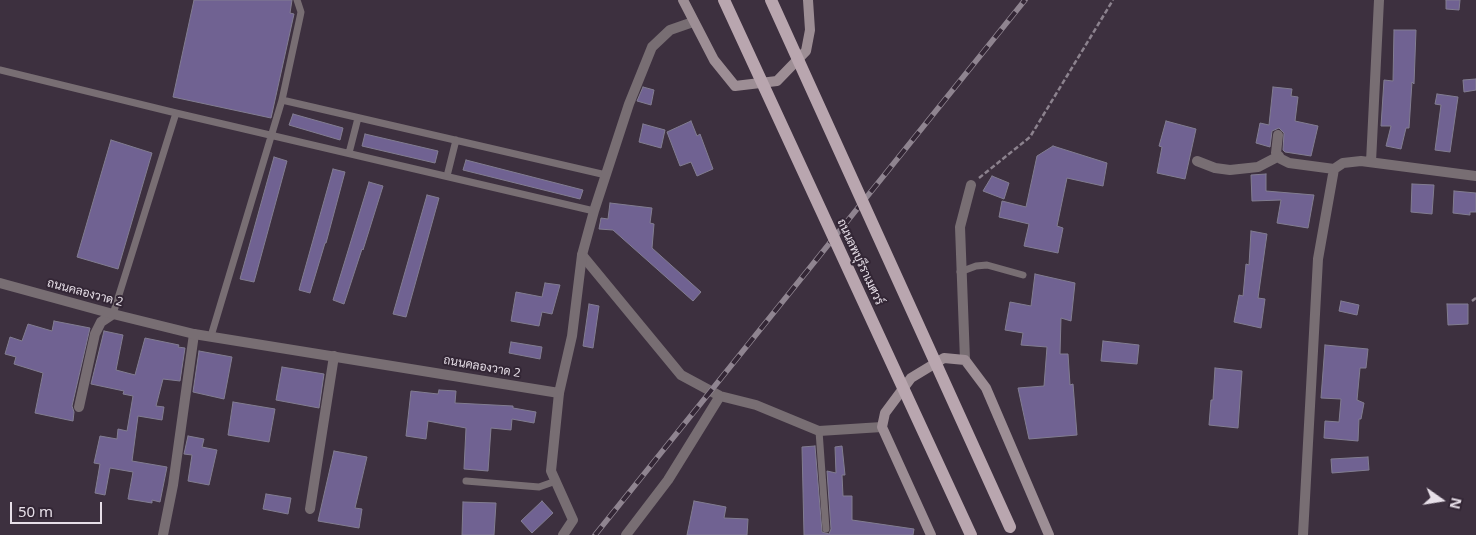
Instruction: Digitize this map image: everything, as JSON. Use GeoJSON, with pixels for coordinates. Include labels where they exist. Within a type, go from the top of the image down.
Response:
{"type":"FeatureCollection","features":[{"type":"Feature","properties":{"kind":"main road"},"geometry":{"type":"LineString","coordinates":[[683,0],[714,60],[736,86],[777,81],[806,51],[810,30],[808,0]]}},
{"type":"Feature","properties":{"kind":"main road","name":"ถนนลพบุรีราเมศวร์"},"geometry":{"type":"LineString","coordinates":[[724,0],[971,535]]}},
{"type":"Feature","properties":{"kind":"main road"},"geometry":{"type":"LineString","coordinates":[[770,0],[1010,527]]}},
{"type":"Feature","properties":{"kind":"main road"},"geometry":{"type":"LineString","coordinates":[[931,535],[882,427],[884,413],[910,378],[944,358],[965,360],[986,388],[1050,535]]}},
{"type":"Feature","properties":{"kind":"street"},"geometry":{"type":"LineString","coordinates":[[1371,162],[1379,0]]}},
{"type":"Feature","properties":{"kind":"street"},"geometry":{"type":"LineString","coordinates":[[563,535],[573,520],[551,471],[559,393],[572,336],[582,255],[594,211],[629,104],[652,47],[670,30],[693,22]]}},
{"type":"Feature","properties":{"kind":"street"},"geometry":{"type":"LineString","coordinates":[[1278,135],[1276,153],[1281,159],[1289,163],[1334,169],[1343,163],[1371,162],[1476,176]]}},
{"type":"Feature","properties":{"kind":"street"},"geometry":{"type":"LineString","coordinates":[[1197,161],[1215,168],[1230,170],[1258,167],[1278,156]]}},
{"type":"Feature","properties":{"kind":"street"},"geometry":{"type":"LineString","coordinates":[[1303,535],[1318,259],[1334,169]]}},
{"type":"Feature","properties":{"kind":"street"},"geometry":{"type":"LineString","coordinates":[[965,360],[960,272],[960,227],[971,185]]}},
{"type":"Feature","properties":{"kind":"street"},"geometry":{"type":"LineString","coordinates":[[582,255],[681,376],[720,396],[756,405],[819,431],[882,427]]}},
{"type":"Feature","properties":{"kind":"street","name":"ถนนคลองวาด 2"},"geometry":{"type":"LineString","coordinates":[[0,283],[194,334],[559,393]]}},
{"type":"Feature","properties":{"kind":"street"},"geometry":{"type":"LineString","coordinates":[[79,407],[95,334],[101,322],[113,314]]}},
{"type":"Feature","properties":{"kind":"street"},"geometry":{"type":"LineString","coordinates":[[164,535],[194,334]]}},
{"type":"Feature","properties":{"kind":"street"},"geometry":{"type":"LineString","coordinates":[[310,509],[334,356]]}},
{"type":"Feature","properties":{"kind":"street"},"geometry":{"type":"LineString","coordinates":[[626,535],[668,480],[720,396]]}},
{"type":"Feature","properties":{"kind":"lane"},"geometry":{"type":"LineString","coordinates":[[210,336],[270,134],[282,100],[301,12],[297,0]]}},
{"type":"Feature","properties":{"kind":"lane"},"geometry":{"type":"LineString","coordinates":[[0,70],[594,211]]}},
{"type":"Feature","properties":{"kind":"lane"},"geometry":{"type":"LineString","coordinates":[[282,100],[606,175]]}},
{"type":"Feature","properties":{"kind":"lane"},"geometry":{"type":"LineString","coordinates":[[113,314],[176,113]]}},
{"type":"Feature","properties":{"kind":"lane"},"geometry":{"type":"LineString","coordinates":[[349,153],[358,118]]}},
{"type":"Feature","properties":{"kind":"lane"},"geometry":{"type":"LineString","coordinates":[[447,176],[456,140]]}},
{"type":"Feature","properties":{"kind":"lane"},"geometry":{"type":"LineString","coordinates":[[960,272],[976,266],[987,265],[1023,274]]}},
{"type":"Feature","properties":{"kind":"lane"},"geometry":{"type":"LineString","coordinates":[[819,431],[826,529]]}},
{"type":"Feature","properties":{"kind":"lane"},"geometry":{"type":"LineString","coordinates":[[466,481],[539,487],[556,481]]}},
{"type":"Feature","properties":{"kind":"path"},"geometry":{"type":"LineString","coordinates":[[971,185],[1030,137],[1113,0]]}},
{"type":"Feature","properties":{"kind":"path"},"geometry":{"type":"LineString","coordinates":[[1472,300],[1476,298]]}},
{"type":"Feature","properties":{"kind":"building"},"geometry":{"type":"Polygon","coordinates":[[[194,0],[292,0],[290,13],[294,14],[271,118],[173,97],[194,0]]]}},
{"type":"Feature","properties":{"kind":"building"},"geometry":{"type":"Polygon","coordinates":[[[1446,0],[1460,0],[1459,10],[1446,9],[1446,0]]]}},
{"type":"Feature","properties":{"kind":"building"},"geometry":{"type":"Polygon","coordinates":[[[1394,30],[1416,30],[1414,84],[1412,82],[1409,128],[1406,128],[1401,149],[1386,146],[1391,126],[1381,126],[1384,80],[1393,81],[1394,30]]]}},
{"type":"Feature","properties":{"kind":"building"},"geometry":{"type":"Polygon","coordinates":[[[1476,79],[1476,90],[1464,92],[1463,80],[1476,79]]]}},
{"type":"Feature","properties":{"kind":"building"},"geometry":{"type":"Polygon","coordinates":[[[643,87],[654,90],[651,105],[637,101],[643,87]]]}},
{"type":"Feature","properties":{"kind":"building"},"geometry":{"type":"Polygon","coordinates":[[[1273,87],[1292,89],[1291,96],[1298,97],[1295,121],[1318,126],[1311,156],[1285,152],[1283,150],[1284,133],[1279,128],[1272,131],[1270,147],[1256,143],[1260,123],[1269,125],[1273,87]]]}},
{"type":"Feature","properties":{"kind":"building"},"geometry":{"type":"Polygon","coordinates":[[[1437,94],[1458,97],[1450,152],[1435,150],[1441,105],[1435,104],[1437,94]]]}},
{"type":"Feature","properties":{"kind":"building"},"geometry":{"type":"Polygon","coordinates":[[[293,114],[343,128],[340,140],[289,125],[293,114]]]}},
{"type":"Feature","properties":{"kind":"building"},"geometry":{"type":"Polygon","coordinates":[[[691,121],[697,136],[700,134],[713,169],[697,176],[691,162],[680,166],[667,132],[691,121]]]}},
{"type":"Feature","properties":{"kind":"building"},"geometry":{"type":"Polygon","coordinates":[[[1166,121],[1196,129],[1185,179],[1157,173],[1162,147],[1159,146],[1166,121]]]}},
{"type":"Feature","properties":{"kind":"building"},"geometry":{"type":"Polygon","coordinates":[[[643,124],[665,130],[661,148],[639,142],[643,124]]]}},
{"type":"Feature","properties":{"kind":"building"},"geometry":{"type":"Polygon","coordinates":[[[365,134],[438,151],[435,163],[362,146],[365,134]]]}},
{"type":"Feature","properties":{"kind":"building"},"geometry":{"type":"Polygon","coordinates":[[[111,140],[152,153],[118,269],[77,257],[111,140]]]}},
{"type":"Feature","properties":{"kind":"building"},"geometry":{"type":"Polygon","coordinates":[[[1053,146],[1107,163],[1103,186],[1067,178],[1057,226],[1063,228],[1058,253],[1024,246],[1029,224],[999,217],[1002,201],[1026,207],[1037,156],[1053,146]]]}},
{"type":"Feature","properties":{"kind":"building"},"geometry":{"type":"Polygon","coordinates":[[[274,157],[287,161],[254,282],[240,279],[274,157]]]}},
{"type":"Feature","properties":{"kind":"building"},"geometry":{"type":"Polygon","coordinates":[[[466,160],[583,190],[580,199],[463,170],[466,160]]]}},
{"type":"Feature","properties":{"kind":"building"},"geometry":{"type":"Polygon","coordinates":[[[333,169],[345,172],[310,293],[299,290],[333,169]]]}},
{"type":"Feature","properties":{"kind":"building"},"geometry":{"type":"Polygon","coordinates":[[[1266,174],[1266,191],[1314,195],[1308,228],[1277,223],[1281,200],[1252,201],[1251,175],[1266,174]]]}},
{"type":"Feature","properties":{"kind":"building"},"geometry":{"type":"Polygon","coordinates":[[[992,176],[1009,183],[1004,199],[983,191],[992,176]]]}},
{"type":"Feature","properties":{"kind":"building"},"geometry":{"type":"Polygon","coordinates":[[[369,182],[383,186],[344,304],[333,300],[369,182]]]}},
{"type":"Feature","properties":{"kind":"building"},"geometry":{"type":"Polygon","coordinates":[[[1412,184],[1434,185],[1432,214],[1411,212],[1412,184]]]}},
{"type":"Feature","properties":{"kind":"building"},"geometry":{"type":"Polygon","coordinates":[[[1454,191],[1476,193],[1476,212],[1470,212],[1470,215],[1453,213],[1454,191]]]}},
{"type":"Feature","properties":{"kind":"building"},"geometry":{"type":"Polygon","coordinates":[[[427,195],[439,198],[406,317],[393,314],[427,195]]]}},
{"type":"Feature","properties":{"kind":"building"},"geometry":{"type":"Polygon","coordinates":[[[610,203],[652,208],[650,223],[654,224],[652,248],[701,292],[693,301],[613,230],[599,229],[601,218],[608,219],[610,203]]]}},
{"type":"Feature","properties":{"kind":"building"},"geometry":{"type":"Polygon","coordinates":[[[1251,231],[1267,234],[1258,298],[1265,299],[1261,328],[1234,322],[1239,295],[1243,296],[1246,264],[1249,265],[1251,231]]]}},
{"type":"Feature","properties":{"kind":"building"},"geometry":{"type":"Polygon","coordinates":[[[1035,274],[1075,283],[1071,321],[1061,318],[1060,354],[1068,354],[1070,385],[1073,384],[1077,435],[1029,439],[1018,388],[1044,386],[1047,347],[1021,345],[1023,333],[1005,330],[1010,302],[1031,306],[1035,274]]]}},
{"type":"Feature","properties":{"kind":"building"},"geometry":{"type":"Polygon","coordinates":[[[545,283],[560,285],[552,314],[542,312],[539,326],[511,321],[516,292],[542,297],[545,283]]]}},
{"type":"Feature","properties":{"kind":"building"},"geometry":{"type":"Polygon","coordinates":[[[1341,301],[1359,305],[1357,315],[1339,311],[1341,301]]]}},
{"type":"Feature","properties":{"kind":"building"},"geometry":{"type":"Polygon","coordinates":[[[589,304],[599,306],[593,348],[583,346],[589,304]]]}},
{"type":"Feature","properties":{"kind":"building"},"geometry":{"type":"Polygon","coordinates":[[[1447,304],[1468,304],[1468,324],[1448,325],[1447,304]]]}},
{"type":"Feature","properties":{"kind":"building"},"geometry":{"type":"Polygon","coordinates":[[[54,321],[90,328],[72,406],[74,412],[73,421],[35,413],[43,373],[14,364],[16,357],[5,354],[10,337],[22,341],[28,324],[52,331],[54,321]]]}},
{"type":"Feature","properties":{"kind":"building"},"geometry":{"type":"Polygon","coordinates":[[[104,331],[123,335],[116,370],[135,375],[145,338],[185,348],[180,381],[163,379],[156,406],[164,407],[162,420],[138,416],[132,461],[167,467],[160,502],[152,500],[152,503],[128,499],[133,472],[110,468],[105,495],[95,493],[100,464],[94,463],[100,436],[117,439],[118,429],[127,431],[133,396],[123,394],[124,391],[91,384],[104,331]]]}},
{"type":"Feature","properties":{"kind":"building"},"geometry":{"type":"Polygon","coordinates":[[[1103,341],[1139,345],[1137,364],[1101,361],[1103,341]]]}},
{"type":"Feature","properties":{"kind":"building"},"geometry":{"type":"Polygon","coordinates":[[[511,342],[542,347],[540,359],[509,353],[511,342]]]}},
{"type":"Feature","properties":{"kind":"building"},"geometry":{"type":"Polygon","coordinates":[[[1325,345],[1368,349],[1366,368],[1360,368],[1357,400],[1364,403],[1361,419],[1359,419],[1358,441],[1324,438],[1325,421],[1339,422],[1341,399],[1321,398],[1325,345]]]}},
{"type":"Feature","properties":{"kind":"building"},"geometry":{"type":"Polygon","coordinates":[[[199,351],[232,357],[224,399],[193,392],[199,351]]]}},
{"type":"Feature","properties":{"kind":"building"},"geometry":{"type":"Polygon","coordinates":[[[282,367],[324,374],[319,408],[276,400],[282,367]]]}},
{"type":"Feature","properties":{"kind":"building"},"geometry":{"type":"Polygon","coordinates":[[[1215,368],[1242,371],[1238,428],[1209,425],[1215,368]]]}},
{"type":"Feature","properties":{"kind":"building"},"geometry":{"type":"Polygon","coordinates":[[[439,390],[456,391],[455,403],[513,406],[513,408],[536,412],[534,423],[512,419],[511,430],[491,428],[488,471],[464,469],[466,428],[428,421],[426,439],[406,436],[411,391],[438,394],[439,390]]]}},
{"type":"Feature","properties":{"kind":"building"},"geometry":{"type":"Polygon","coordinates":[[[233,402],[275,409],[269,442],[228,435],[233,402]]]}},
{"type":"Feature","properties":{"kind":"building"},"geometry":{"type":"Polygon","coordinates":[[[188,436],[204,439],[202,447],[217,450],[209,485],[188,481],[192,455],[184,454],[188,436]]]}},
{"type":"Feature","properties":{"kind":"building"},"geometry":{"type":"Polygon","coordinates":[[[815,446],[822,532],[829,534],[831,529],[827,471],[836,473],[835,447],[842,446],[845,475],[842,475],[843,496],[852,496],[852,520],[914,529],[913,535],[804,535],[802,447],[815,446]]]}},
{"type":"Feature","properties":{"kind":"building"},"geometry":{"type":"Polygon","coordinates":[[[334,451],[367,457],[355,508],[362,509],[359,528],[318,521],[334,451]]]}},
{"type":"Feature","properties":{"kind":"building"},"geometry":{"type":"Polygon","coordinates":[[[1368,457],[1369,470],[1332,473],[1331,459],[1368,457]]]}},
{"type":"Feature","properties":{"kind":"building"},"geometry":{"type":"Polygon","coordinates":[[[266,494],[291,498],[288,514],[263,509],[266,494]]]}},
{"type":"Feature","properties":{"kind":"building"},"geometry":{"type":"Polygon","coordinates":[[[542,501],[553,513],[532,533],[521,521],[542,501]]]}},
{"type":"Feature","properties":{"kind":"building"},"geometry":{"type":"Polygon","coordinates":[[[694,501],[726,507],[724,518],[748,519],[747,535],[687,535],[694,501]]]}},
{"type":"Feature","properties":{"kind":"building"},"geometry":{"type":"Polygon","coordinates":[[[463,502],[496,503],[494,535],[462,535],[463,502]]]}},
{"type":"Feature","properties":{"kind":"railway"},"geometry":{"type":"LineString","coordinates":[[595,535],[1025,0]]}}]}
